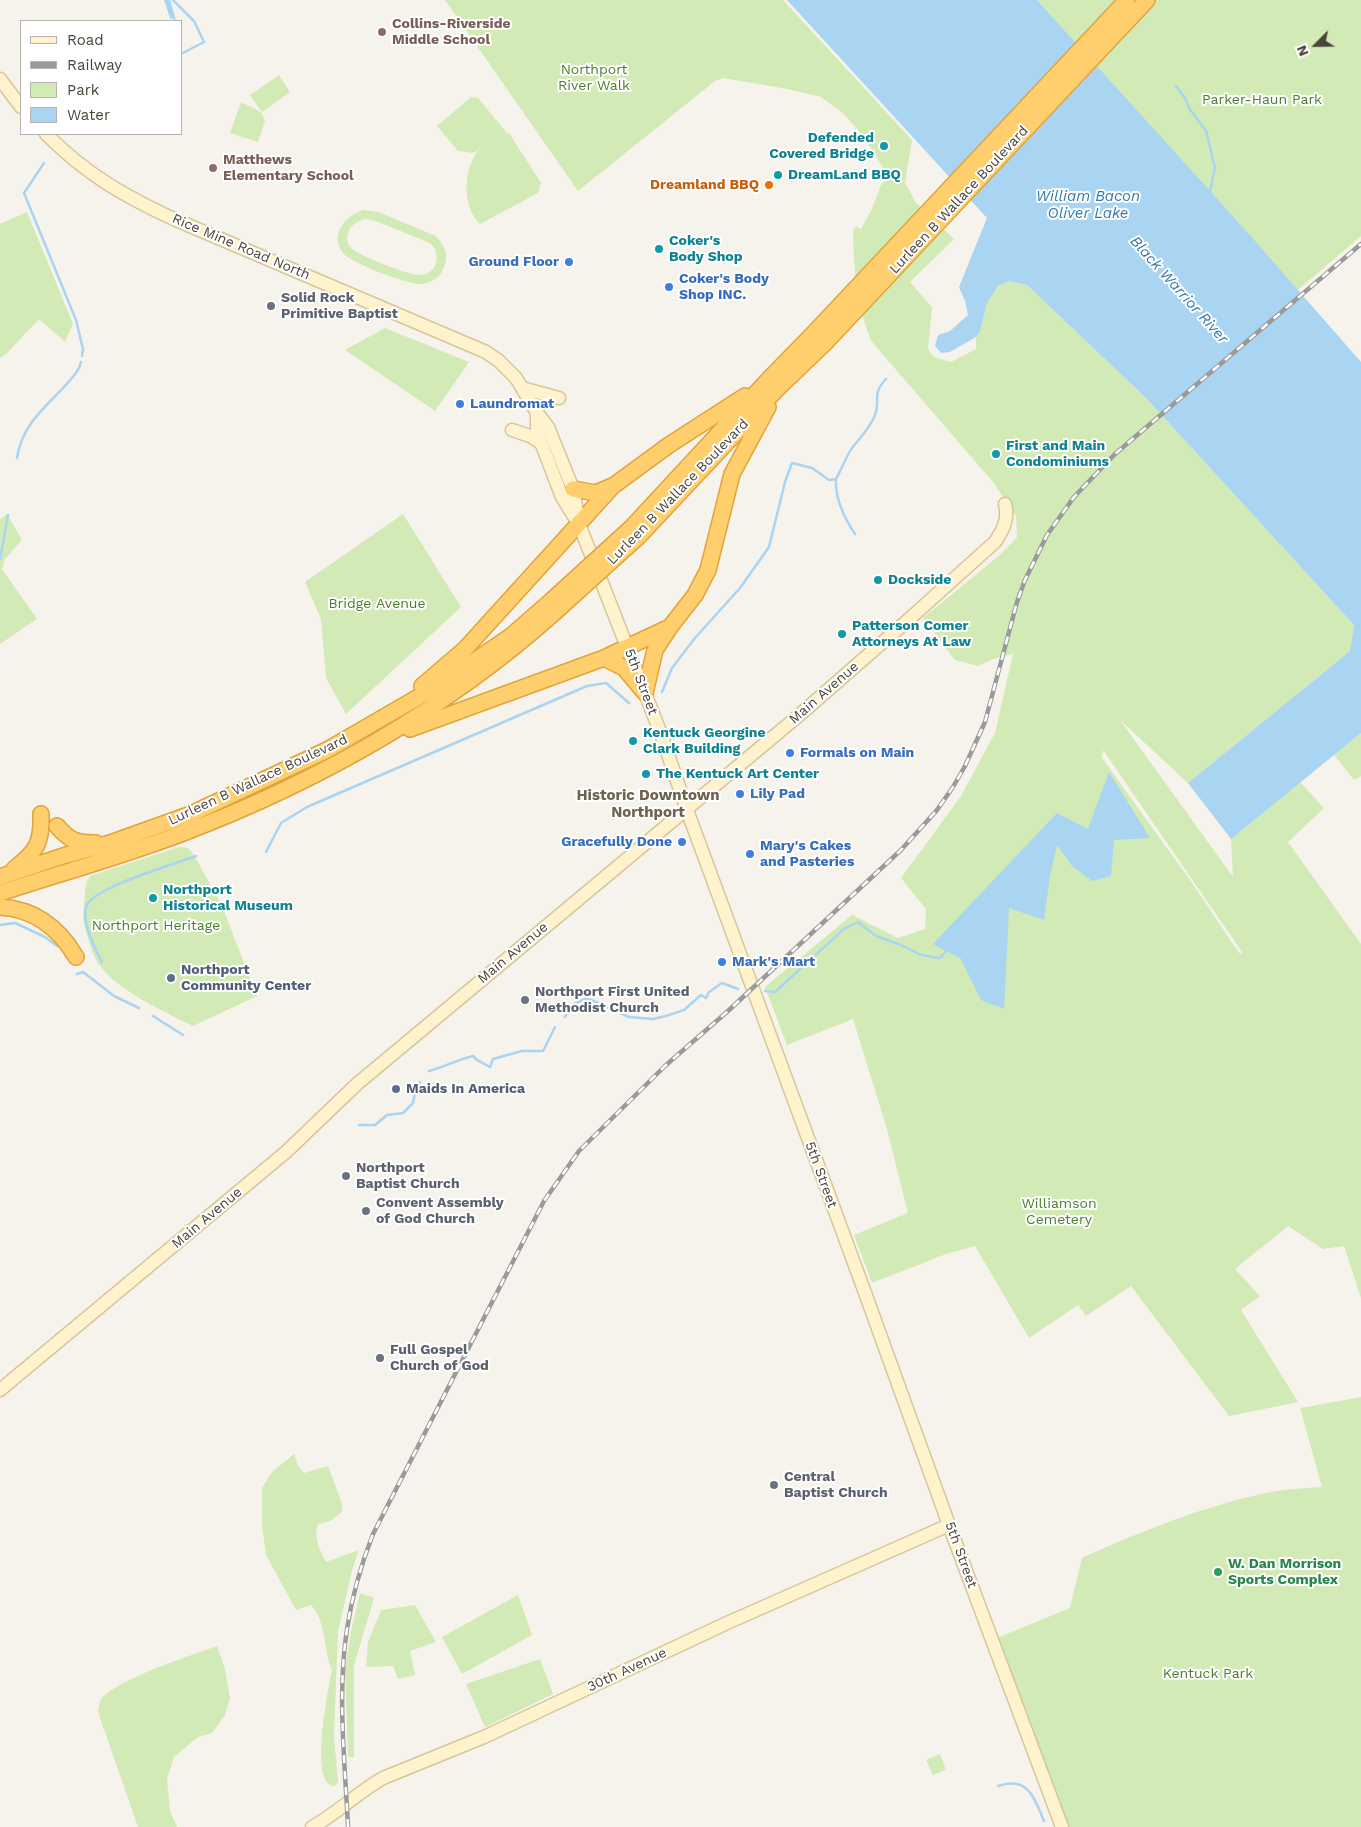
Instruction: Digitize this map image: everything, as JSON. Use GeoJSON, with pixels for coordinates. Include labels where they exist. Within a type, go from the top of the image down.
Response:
{"type":"FeatureCollection","features":[{"type":"Feature","properties":{"kind":"highway","name":"Lurleen B Wallace Boulevard"},"geometry":{"type":"LineString","coordinates":[[0,893],[128,853],[184,832],[284,789],[362,749],[418,715],[472,679],[522,642],[553,607],[634,532],[773,384],[813,334],[1127,0]]}},
{"type":"Feature","properties":{"kind":"highway","name":"Lurleen B Wallace Boulevard"},"geometry":{"type":"LineString","coordinates":[[773,384],[824,344],[1147,0]]}},
{"type":"Feature","properties":{"kind":"highway"},"geometry":{"type":"LineString","coordinates":[[390,715],[466,648],[613,486],[669,445],[773,384]]}},
{"type":"Feature","properties":{"kind":"highway"},"geometry":{"type":"LineString","coordinates":[[645,693],[655,650],[695,595],[708,570],[732,474],[773,384]]}},
{"type":"Feature","properties":{"kind":"highway"},"geometry":{"type":"LineString","coordinates":[[572,490],[596,493],[613,486]]}},
{"type":"Feature","properties":{"kind":"highway","name":"Lurleen B Wallace Boulevard"},"geometry":{"type":"LineString","coordinates":[[3,876],[110,843],[191,814],[327,750],[441,684],[553,607]]}},
{"type":"Feature","properties":{"kind":"highway"},"geometry":{"type":"LineString","coordinates":[[362,749],[422,723],[604,658],[670,627]]}},
{"type":"Feature","properties":{"kind":"highway"},"geometry":{"type":"LineString","coordinates":[[604,658],[624,668],[645,693]]}},
{"type":"Feature","properties":{"kind":"highway"},"geometry":{"type":"LineString","coordinates":[[3,876],[34,852],[41,832],[41,814]]}},
{"type":"Feature","properties":{"kind":"highway"},"geometry":{"type":"LineString","coordinates":[[57,826],[65,835],[77,842],[110,843]]}},
{"type":"Feature","properties":{"kind":"highway"},"geometry":{"type":"LineString","coordinates":[[0,906],[12,907],[35,914],[54,927],[67,941],[76,957]]}},
{"type":"Feature","properties":{"kind":"main road"},"geometry":{"type":"LineString","coordinates":[[0,79],[20,106]]}},
{"type":"Feature","properties":{"kind":"main road","name":"Rice Mine Road North"},"geometry":{"type":"LineString","coordinates":[[47,135],[90,173],[132,200],[486,352],[499,361],[516,378],[538,413]]}},
{"type":"Feature","properties":{"kind":"main road"},"geometry":{"type":"LineString","coordinates":[[522,388],[559,398]]}},
{"type":"Feature","properties":{"kind":"main road","name":"5th Street"},"geometry":{"type":"LineString","coordinates":[[538,413],[537,432],[541,443],[562,497],[579,524]]}},
{"type":"Feature","properties":{"kind":"main road","name":"5th Street"},"geometry":{"type":"LineString","coordinates":[[538,413],[548,427],[572,490],[579,524],[628,646],[949,1525],[1062,1827]]}},
{"type":"Feature","properties":{"kind":"main road"},"geometry":{"type":"LineString","coordinates":[[512,430],[530,436],[541,443]]}},
{"type":"Feature","properties":{"kind":"main road","name":"Main Avenue"},"geometry":{"type":"LineString","coordinates":[[0,1390],[278,1159],[357,1084],[687,810],[907,621],[995,542],[1007,516],[1005,504]]}},
{"type":"Feature","properties":{"kind":"main road","name":"30th Avenue"},"geometry":{"type":"LineString","coordinates":[[312,1827],[334,1814],[368,1786],[383,1778],[484,1737],[727,1623],[949,1525]]}},
{"type":"Feature","properties":{"kind":"green space"},"geometry":{"type":"Polygon","coordinates":[[[445,0],[783,0],[912,140],[905,183],[916,203],[954,239],[910,282],[932,307],[928,349],[934,357],[951,362],[976,349],[976,337],[980,331],[987,303],[998,286],[1009,281],[1027,285],[1146,398],[1354,625],[1350,651],[1188,783],[1120,720],[1233,877],[1231,839],[1300,782],[1324,808],[1288,842],[1361,944],[1361,1298],[1344,1246],[1323,1249],[1288,1226],[1235,1269],[1260,1296],[1241,1310],[1298,1402],[1229,1416],[1131,1286],[1086,1316],[1078,1305],[1029,1338],[975,1246],[946,1254],[872,1283],[854,1235],[908,1213],[887,1129],[853,1019],[787,1045],[765,987],[852,915],[898,938],[925,929],[926,909],[901,878],[961,796],[995,733],[1013,654],[993,659],[978,666],[955,660],[923,618],[1001,554],[1017,537],[1016,516],[993,482],[872,342],[859,302],[855,274],[853,231],[856,226],[861,229],[871,211],[881,185],[887,179],[885,171],[864,137],[844,114],[821,97],[724,78],[715,81],[578,191],[445,0]],[[1103,750],[1102,758],[1190,880],[1239,953],[1242,952],[1103,750]]]}},
{"type":"Feature","properties":{"kind":"green space","name":"Parker-Haun Park"},"geometry":{"type":"Polygon","coordinates":[[[1037,0],[1361,0],[1361,236],[1298,290],[1037,0]]]}},
{"type":"Feature","properties":{"kind":"green space"},"geometry":{"type":"Polygon","coordinates":[[[279,75],[290,92],[262,112],[250,95],[279,75]]]}},
{"type":"Feature","properties":{"kind":"green space"},"geometry":{"type":"Polygon","coordinates":[[[471,97],[478,98],[507,133],[503,136],[509,133],[541,183],[538,193],[480,224],[470,207],[466,186],[470,166],[480,148],[474,153],[458,151],[437,126],[471,97]]]}},
{"type":"Feature","properties":{"kind":"green space"},"geometry":{"type":"Polygon","coordinates":[[[241,102],[261,112],[265,121],[258,142],[230,133],[241,102]]]}},
{"type":"Feature","properties":{"kind":"green space"},"geometry":{"type":"Polygon","coordinates":[[[364,210],[378,212],[436,236],[446,254],[441,274],[428,282],[414,283],[380,273],[348,257],[339,246],[338,233],[345,221],[364,210]],[[365,219],[352,226],[347,238],[351,248],[373,260],[396,269],[420,275],[431,271],[437,258],[434,247],[430,243],[376,221],[365,219]]]}},
{"type":"Feature","properties":{"kind":"green space"},"geometry":{"type":"Polygon","coordinates":[[[27,212],[73,324],[65,342],[39,319],[0,358],[0,224],[27,212]]]}},
{"type":"Feature","properties":{"kind":"green space"},"geometry":{"type":"Polygon","coordinates":[[[385,328],[469,362],[435,411],[345,350],[385,328]]]}},
{"type":"Feature","properties":{"kind":"green space"},"geometry":{"type":"Polygon","coordinates":[[[7,514],[22,540],[5,559],[2,569],[37,619],[0,644],[0,519],[7,514]]]}},
{"type":"Feature","properties":{"kind":"green space","name":"Bridge Avenue"},"geometry":{"type":"Polygon","coordinates":[[[403,514],[461,607],[346,714],[326,678],[321,619],[305,582],[403,514]]]}},
{"type":"Feature","properties":{"kind":"green space"},"geometry":{"type":"Polygon","coordinates":[[[1361,733],[1361,776],[1354,780],[1334,755],[1361,733]]]}},
{"type":"Feature","properties":{"kind":"green space","name":"Northport Heritage"},"geometry":{"type":"Polygon","coordinates":[[[179,847],[188,848],[194,855],[222,906],[257,996],[193,1026],[143,1000],[118,984],[108,975],[94,956],[83,918],[86,887],[90,876],[179,847]]]}},
{"type":"Feature","properties":{"kind":"green space","name":"Kentuck Park"},"geometry":{"type":"Polygon","coordinates":[[[1361,1397],[1361,1827],[1060,1827],[992,1640],[1070,1608],[1082,1558],[1153,1528],[1226,1503],[1276,1491],[1322,1487],[1300,1408],[1361,1397]]]}},
{"type":"Feature","properties":{"kind":"green space"},"geometry":{"type":"Polygon","coordinates":[[[294,1454],[298,1466],[304,1473],[328,1466],[342,1504],[342,1512],[330,1521],[318,1524],[317,1539],[326,1562],[359,1550],[352,1570],[338,1632],[334,1737],[338,1781],[336,1786],[327,1783],[321,1755],[324,1715],[332,1670],[320,1620],[311,1605],[296,1610],[266,1555],[262,1525],[262,1488],[271,1473],[294,1454]]]}},
{"type":"Feature","properties":{"kind":"green space"},"geometry":{"type":"Polygon","coordinates":[[[360,1593],[374,1598],[354,1665],[354,1757],[348,1757],[345,1670],[351,1631],[360,1593]]]}},
{"type":"Feature","properties":{"kind":"green space"},"geometry":{"type":"Polygon","coordinates":[[[518,1595],[532,1635],[462,1674],[442,1637],[518,1595]]]}},
{"type":"Feature","properties":{"kind":"green space"},"geometry":{"type":"Polygon","coordinates":[[[415,1605],[436,1642],[410,1651],[415,1675],[398,1679],[393,1666],[366,1667],[368,1642],[381,1610],[415,1605]]]}},
{"type":"Feature","properties":{"kind":"green space"},"geometry":{"type":"Polygon","coordinates":[[[217,1646],[225,1669],[230,1698],[225,1715],[212,1733],[198,1737],[174,1757],[167,1779],[170,1811],[177,1827],[138,1827],[98,1712],[100,1701],[111,1690],[139,1675],[217,1646]]]}},
{"type":"Feature","properties":{"kind":"green space"},"geometry":{"type":"Polygon","coordinates":[[[540,1659],[553,1694],[485,1727],[466,1684],[540,1659]]]}},
{"type":"Feature","properties":{"kind":"green space"},"geometry":{"type":"Polygon","coordinates":[[[940,1754],[946,1770],[933,1775],[926,1760],[940,1754]]]}},
{"type":"Feature","properties":{"kind":"water"},"geometry":{"type":"Polygon","coordinates":[[[164,0],[170,0],[176,20],[170,18],[164,0]]]}},
{"type":"Feature","properties":{"kind":"water","name":"William Bacon Oliver Lake"},"geometry":{"type":"Polygon","coordinates":[[[787,0],[1037,0],[1248,233],[1361,362],[1361,733],[1231,839],[1188,783],[1350,651],[1354,625],[1146,398],[1027,285],[1009,281],[998,286],[987,303],[980,331],[976,337],[950,352],[941,353],[935,346],[938,335],[950,331],[968,315],[959,287],[987,218],[787,0]]]}},
{"type":"Feature","properties":{"kind":"water"},"geometry":{"type":"Polygon","coordinates":[[[1109,772],[1150,838],[1114,840],[1111,876],[1092,881],[1072,866],[1057,845],[1050,876],[1044,920],[1009,908],[1004,1009],[981,1000],[961,959],[933,944],[1057,813],[1088,829],[1109,772]]]}},
{"type":"Feature","properties":{"kind":"waterway"},"geometry":{"type":"LineString","coordinates":[[173,0],[194,21],[204,42],[182,53]]}},
{"type":"Feature","properties":{"kind":"waterway"},"geometry":{"type":"LineString","coordinates":[[1176,86],[1206,131],[1215,168],[1210,191]]}},
{"type":"Feature","properties":{"kind":"waterway"},"geometry":{"type":"LineString","coordinates":[[44,163],[24,193],[76,320],[83,349],[82,356]]}},
{"type":"Feature","properties":{"kind":"waterway"},"geometry":{"type":"LineString","coordinates":[[17,458],[23,437],[28,428],[41,411],[74,376],[81,362]]}},
{"type":"Feature","properties":{"kind":"waterway"},"geometry":{"type":"LineString","coordinates":[[662,692],[672,668],[695,638],[740,588],[769,547],[785,482],[792,463],[812,468],[829,480],[836,479],[850,451],[873,420],[877,410],[879,389],[886,379]]}},
{"type":"Feature","properties":{"kind":"waterway"},"geometry":{"type":"LineString","coordinates":[[836,480],[841,508],[855,534]]}},
{"type":"Feature","properties":{"kind":"waterway"},"geometry":{"type":"LineString","coordinates":[[0,559],[8,515]]}},
{"type":"Feature","properties":{"kind":"waterway"},"geometry":{"type":"LineString","coordinates":[[266,852],[281,823],[307,807],[587,686],[606,683],[629,703]]}},
{"type":"Feature","properties":{"kind":"waterway"},"geometry":{"type":"LineString","coordinates":[[102,962],[90,935],[86,920],[86,907],[91,900],[102,892],[135,877],[196,856]]}},
{"type":"Feature","properties":{"kind":"waterway"},"geometry":{"type":"LineString","coordinates":[[765,991],[775,992],[844,929],[858,922],[876,936],[921,955],[940,958],[948,949]]}},
{"type":"Feature","properties":{"kind":"waterway"},"geometry":{"type":"LineString","coordinates":[[0,925],[15,923],[45,937],[57,946]]}},
{"type":"Feature","properties":{"kind":"waterway"},"geometry":{"type":"LineString","coordinates":[[77,974],[83,972],[114,996],[139,1008]]}},
{"type":"Feature","properties":{"kind":"waterway"},"geometry":{"type":"LineString","coordinates":[[565,1017],[570,1006],[587,998],[629,1017],[653,1019],[684,1010],[701,995],[706,998],[709,992],[722,983],[738,989]]}},
{"type":"Feature","properties":{"kind":"waterway"},"geometry":{"type":"LineString","coordinates":[[153,1016],[183,1035]]}},
{"type":"Feature","properties":{"kind":"waterway"},"geometry":{"type":"LineString","coordinates":[[429,1071],[473,1056],[490,1067],[493,1059],[522,1051],[543,1051],[555,1027]]}},
{"type":"Feature","properties":{"kind":"waterway"},"geometry":{"type":"LineString","coordinates":[[359,1125],[375,1125],[387,1115],[403,1113],[413,1103],[416,1088],[420,1082]]}},
{"type":"Feature","properties":{"kind":"waterway"},"geometry":{"type":"LineString","coordinates":[[998,1786],[1008,1784],[1023,1786],[1033,1797],[1044,1821]]}},
{"type":"Feature","properties":{"kind":"railway"},"geometry":{"type":"LineString","coordinates":[[348,1827],[342,1703],[344,1654],[351,1605],[361,1569],[373,1534],[544,1201],[579,1151],[665,1066],[728,1011],[901,850],[937,810],[965,766],[985,722],[1017,602],[1025,580],[1047,535],[1074,497],[1115,454],[1361,244]]}},
{"type":"Feature","properties":{"kind":"place","name":"Collins-Riverside Middle School"},"geometry":{"type":"Point","coordinates":[382,32]}},
{"type":"Feature","properties":{"kind":"place","name":"Defended Covered Bridge"},"geometry":{"type":"Point","coordinates":[884,146]}},
{"type":"Feature","properties":{"kind":"place","name":"Matthews Elementary School"},"geometry":{"type":"Point","coordinates":[213,168]}},
{"type":"Feature","properties":{"kind":"place","name":"DreamLand BBQ"},"geometry":{"type":"Point","coordinates":[778,175]}},
{"type":"Feature","properties":{"kind":"place","name":"Dreamland BBQ"},"geometry":{"type":"Point","coordinates":[769,185]}},
{"type":"Feature","properties":{"kind":"place","name":"Coker's Body Shop"},"geometry":{"type":"Point","coordinates":[659,249]}},
{"type":"Feature","properties":{"kind":"place","name":"Ground Floor"},"geometry":{"type":"Point","coordinates":[569,262]}},
{"type":"Feature","properties":{"kind":"place","name":"Coker's Body Shop INC."},"geometry":{"type":"Point","coordinates":[669,287]}},
{"type":"Feature","properties":{"kind":"place","name":"Solid Rock Primitive Baptist"},"geometry":{"type":"Point","coordinates":[271,306]}},
{"type":"Feature","properties":{"kind":"place","name":"Laundromat"},"geometry":{"type":"Point","coordinates":[460,404]}},
{"type":"Feature","properties":{"kind":"place","name":"First and Main Condominiums"},"geometry":{"type":"Point","coordinates":[996,454]}},
{"type":"Feature","properties":{"kind":"place","name":"Dockside"},"geometry":{"type":"Point","coordinates":[878,580]}},
{"type":"Feature","properties":{"kind":"place","name":"Patterson Comer Attorneys At Law"},"geometry":{"type":"Point","coordinates":[842,634]}},
{"type":"Feature","properties":{"kind":"place","name":"Kentuck Georgine Clark Building"},"geometry":{"type":"Point","coordinates":[633,741]}},
{"type":"Feature","properties":{"kind":"place","name":"Formals on Main"},"geometry":{"type":"Point","coordinates":[790,753]}},
{"type":"Feature","properties":{"kind":"place","name":"The Kentuck Art Center"},"geometry":{"type":"Point","coordinates":[646,774]}},
{"type":"Feature","properties":{"kind":"place","name":"Lily Pad"},"geometry":{"type":"Point","coordinates":[740,794]}},
{"type":"Feature","properties":{"kind":"place","name":"Gracefully Done"},"geometry":{"type":"Point","coordinates":[682,842]}},
{"type":"Feature","properties":{"kind":"place","name":"Mary's Cakes and Pasteries"},"geometry":{"type":"Point","coordinates":[750,854]}},
{"type":"Feature","properties":{"kind":"place","name":"Northport Historical Museum"},"geometry":{"type":"Point","coordinates":[153,898]}},
{"type":"Feature","properties":{"kind":"place","name":"Mark's Mart"},"geometry":{"type":"Point","coordinates":[722,962]}},
{"type":"Feature","properties":{"kind":"place","name":"Northport Community Center"},"geometry":{"type":"Point","coordinates":[171,978]}},
{"type":"Feature","properties":{"kind":"place","name":"Northport First United Methodist Church"},"geometry":{"type":"Point","coordinates":[525,1000]}},
{"type":"Feature","properties":{"kind":"place","name":"Maids In America"},"geometry":{"type":"Point","coordinates":[396,1089]}},
{"type":"Feature","properties":{"kind":"place","name":"Northport Baptist Church"},"geometry":{"type":"Point","coordinates":[346,1176]}},
{"type":"Feature","properties":{"kind":"place","name":"Convent Assembly of God Church"},"geometry":{"type":"Point","coordinates":[366,1211]}},
{"type":"Feature","properties":{"kind":"place","name":"Full Gospel Church of God"},"geometry":{"type":"Point","coordinates":[380,1358]}},
{"type":"Feature","properties":{"kind":"place","name":"Central Baptist Church"},"geometry":{"type":"Point","coordinates":[774,1485]}},
{"type":"Feature","properties":{"kind":"place","name":"W. Dan Morrison Sports Complex"},"geometry":{"type":"Point","coordinates":[1218,1572]}},
{"type":"Feature","properties":{"kind":"district","name":"Historic Downtown Northport"},"geometry":{"type":"Point","coordinates":[648,804]}},
{"type":"Feature","properties":{"kind":"park label","name":"Northport River Walk"},"geometry":{"type":"Point","coordinates":[594,78]}},
{"type":"Feature","properties":{"kind":"park label","name":"Williamson Cemetery"},"geometry":{"type":"Point","coordinates":[1059,1212]}},
{"type":"Feature","properties":{"kind":"water label","name":"Black Warrior River"},"geometry":{"type":"Point","coordinates":[1179,290]}}]}
